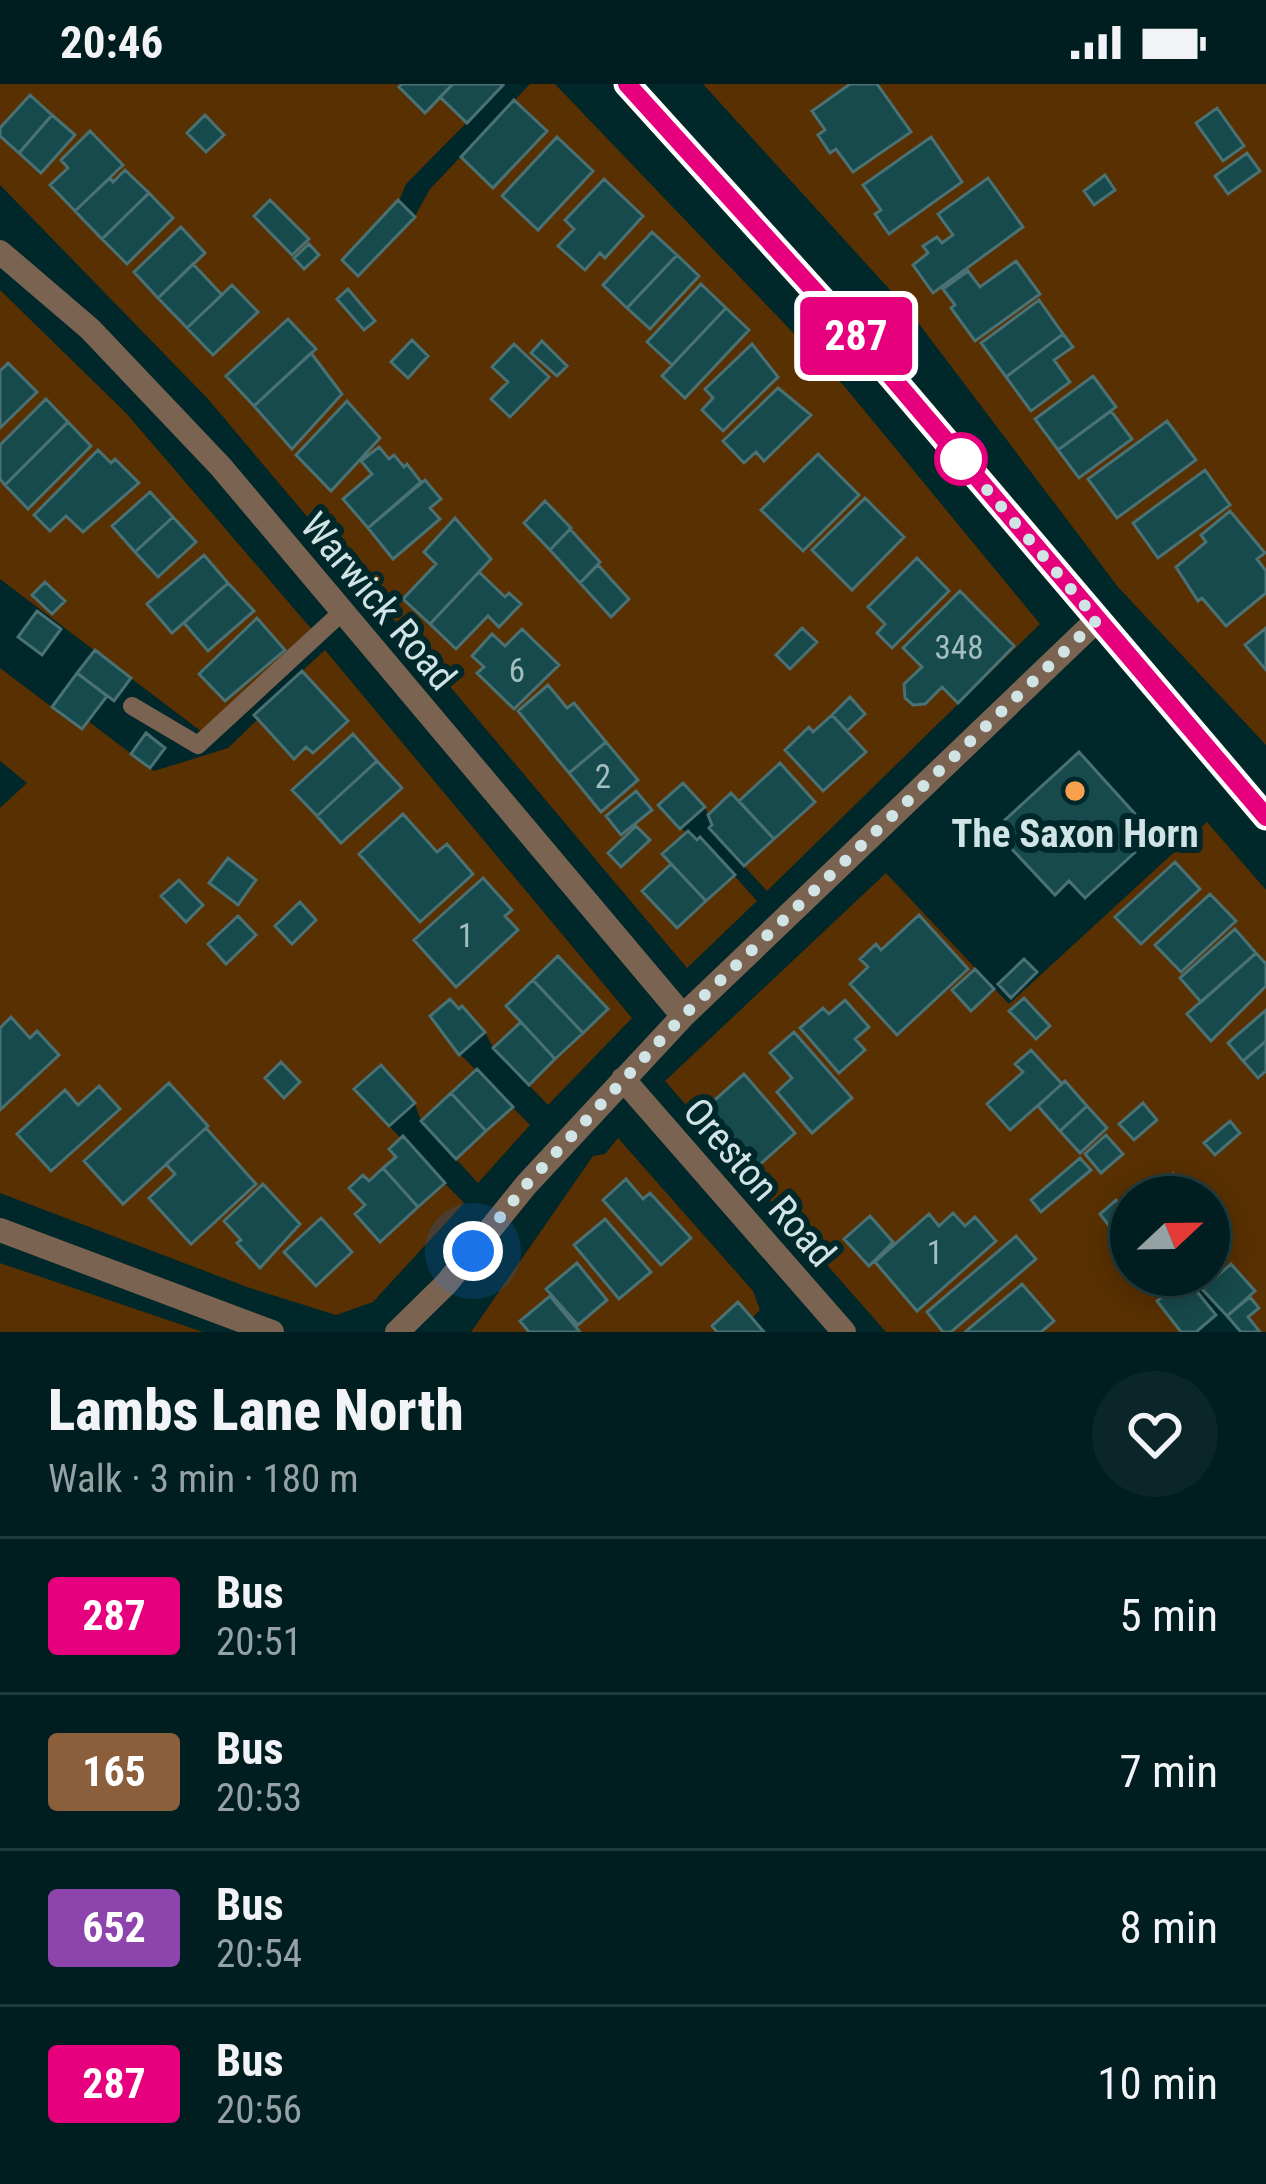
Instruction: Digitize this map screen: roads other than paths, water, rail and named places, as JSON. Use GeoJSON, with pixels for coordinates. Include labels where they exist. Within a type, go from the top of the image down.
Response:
{"type":"FeatureCollection","features":[{"type":"Feature","properties":{"kind":"street"},"geometry":{"type":"LineString","coordinates":[[627,84],[878,361],[1266,817]]}},
{"type":"Feature","properties":{"kind":"street","name":"Warwick Road"},"geometry":{"type":"LineString","coordinates":[[0,252],[90,329],[221,466],[683,1016]]}},
{"type":"Feature","properties":{"kind":"street"},"geometry":{"type":"LineString","coordinates":[[397,1332],[446,1284],[622,1078],[1097,620]]}},
{"type":"Feature","properties":{"kind":"street","name":"Oreston Road"},"geometry":{"type":"LineString","coordinates":[[622,1078],[844,1332]]}},
{"type":"Feature","properties":{"kind":"street"},"geometry":{"type":"LineString","coordinates":[[0,1230],[272,1332]]}},
{"type":"Feature","properties":{"kind":"lane"},"geometry":{"type":"LineString","coordinates":[[132,706],[198,745],[341,613]]}},
{"type":"Feature","properties":{"kind":"place","name":"The Saxon Horn"},"geometry":{"type":"Point","coordinates":[1075,791]}}]}
